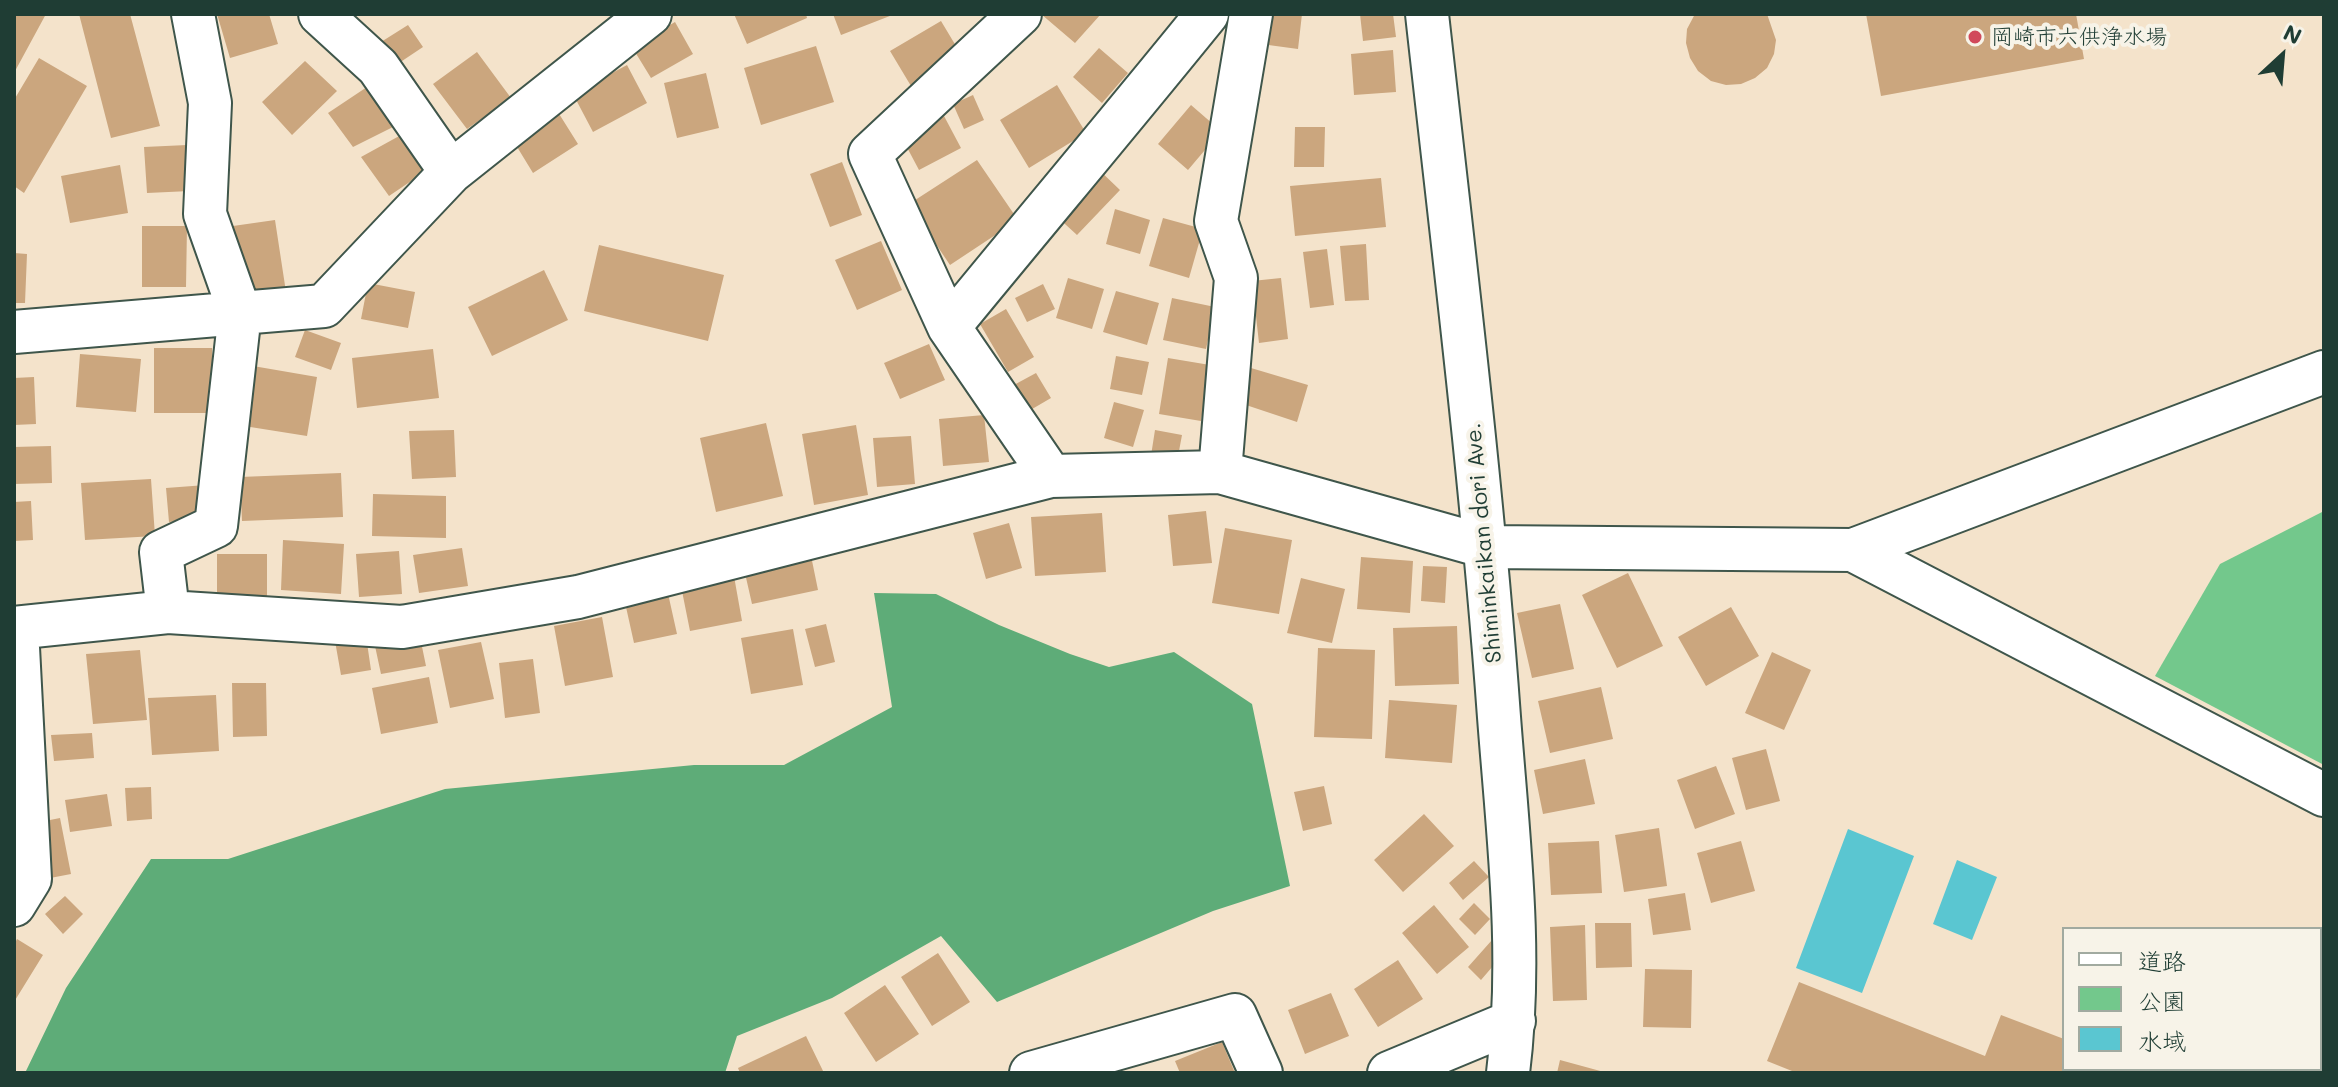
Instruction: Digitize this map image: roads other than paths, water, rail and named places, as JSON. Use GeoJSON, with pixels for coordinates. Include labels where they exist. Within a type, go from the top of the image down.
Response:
{"type":"FeatureCollection","features":[{"type":"Feature","properties":{"kind":"street"},"geometry":{"type":"LineString","coordinates":[[168,612],[161,552],[216,526],[240,313],[205,214],[210,103],[193,14]]}},
{"type":"Feature","properties":{"kind":"street"},"geometry":{"type":"LineString","coordinates":[[320,14],[378,67],[451,172]]}},
{"type":"Feature","properties":{"kind":"street"},"geometry":{"type":"LineString","coordinates":[[14,332],[324,306],[451,172],[650,14]]}},
{"type":"Feature","properties":{"kind":"street"},"geometry":{"type":"LineString","coordinates":[[1020,14],[870,154],[949,327],[1051,476]]}},
{"type":"Feature","properties":{"kind":"street"},"geometry":{"type":"LineString","coordinates":[[949,327],[1207,14]]}},
{"type":"Feature","properties":{"kind":"street"},"geometry":{"type":"LineString","coordinates":[[1220,472],[1236,278],[1216,221],[1251,14]]}},
{"type":"Feature","properties":{"kind":"street","name":"Shiminkaikan dori Ave."},"geometry":{"type":"LineString","coordinates":[[1427,14],[1487,547],[1514,915],[1514,1021],[1508,1073]]}},
{"type":"Feature","properties":{"kind":"street"},"geometry":{"type":"LineString","coordinates":[[14,905],[30,879],[16,628],[168,612],[402,627],[578,597],[1051,476],[1220,472],[1487,547],[1853,550],[2324,372]]}},
{"type":"Feature","properties":{"kind":"street"},"geometry":{"type":"LineString","coordinates":[[1853,550],[2324,795]]}},
{"type":"Feature","properties":{"kind":"street"},"geometry":{"type":"LineString","coordinates":[[1031,1073],[1235,1015],[1261,1073]]}},
{"type":"Feature","properties":{"kind":"street"},"geometry":{"type":"LineString","coordinates":[[1389,1073],[1514,1021]]}},
{"type":"Feature","properties":{"kind":"water"},"geometry":{"type":"Polygon","coordinates":[[[1848,829],[1914,856],[1862,993],[1796,968],[1848,829]]]}},
{"type":"Feature","properties":{"kind":"water"},"geometry":{"type":"Polygon","coordinates":[[[1957,860],[1997,877],[1972,940],[1933,924],[1957,860]]]}},
{"type":"Feature","properties":{"kind":"place","name":"岡崎市六供浄水場"},"geometry":{"type":"Point","coordinates":[1975,37]}}]}
